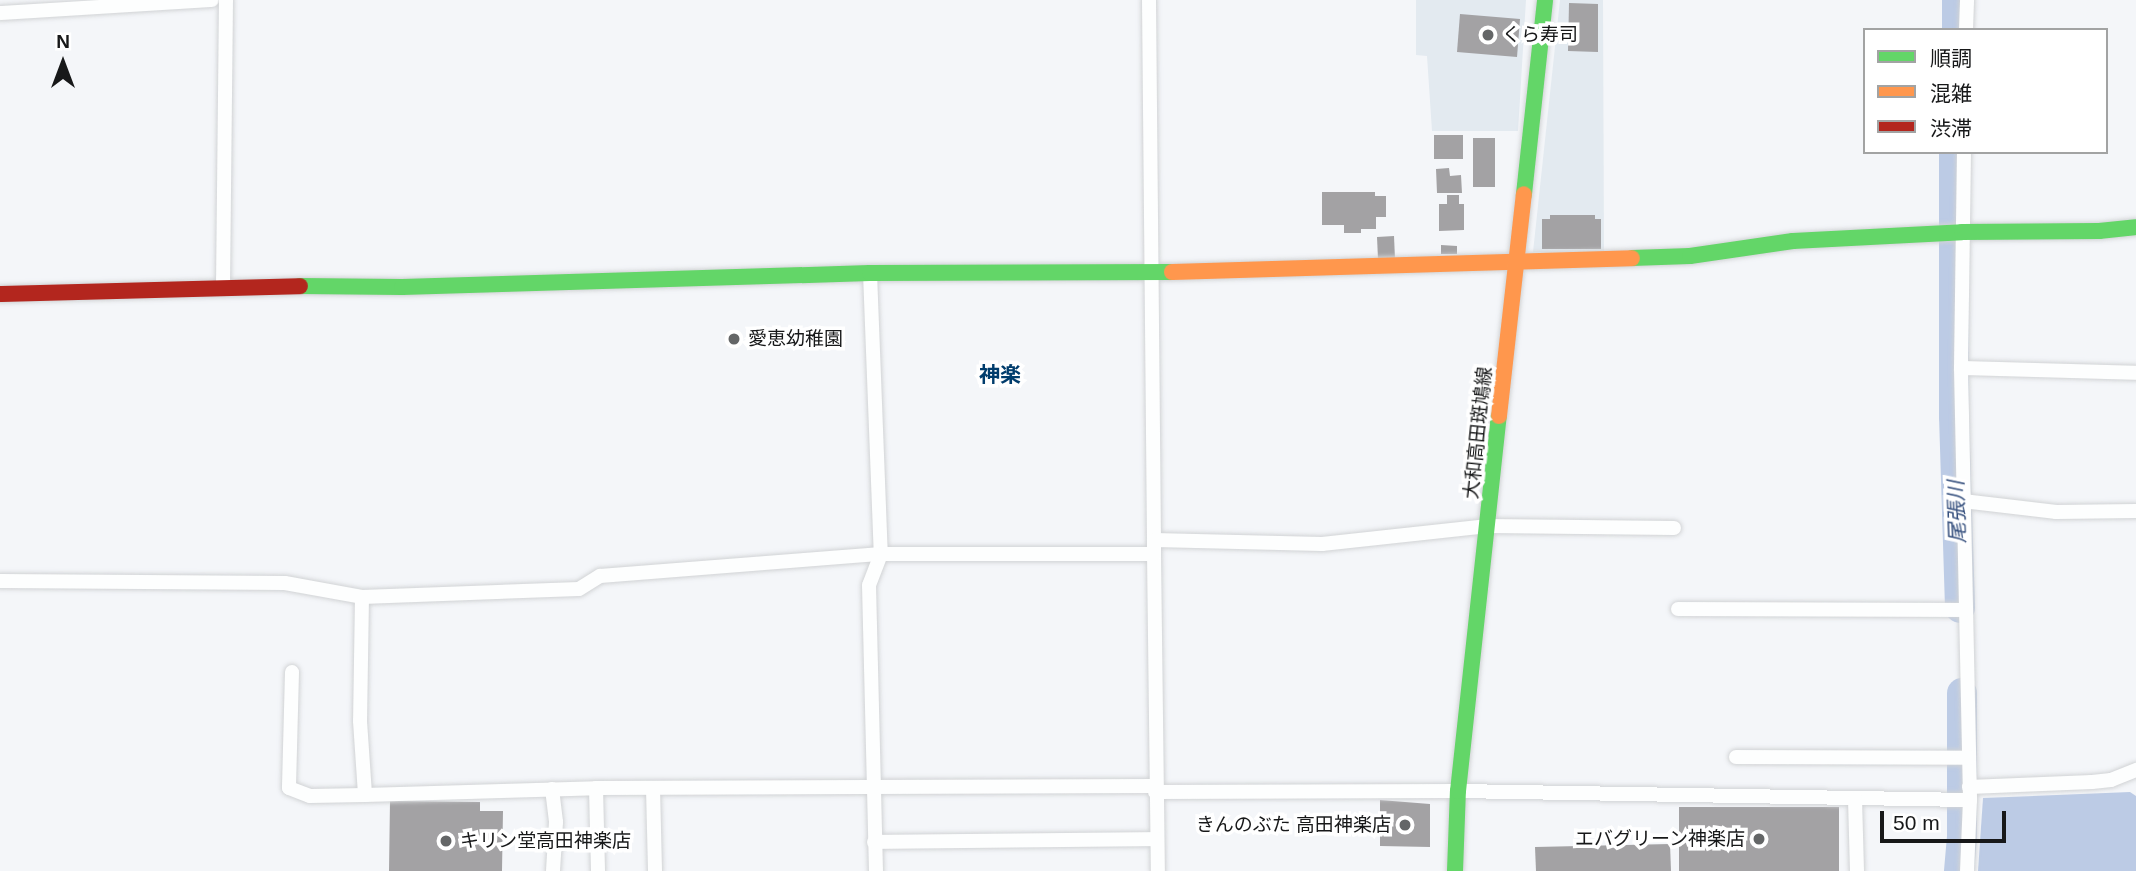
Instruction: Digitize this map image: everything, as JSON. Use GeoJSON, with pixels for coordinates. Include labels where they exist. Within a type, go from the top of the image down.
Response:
{"type":"FeatureCollection","features":[{"type":"Feature","properties":{"kind":"street"},"geometry":{"type":"LineString","coordinates":[[0,13],[40,5],[212,0]]}},
{"type":"Feature","properties":{"kind":"street"},"geometry":{"type":"LineString","coordinates":[[223,286],[226,0]]}},
{"type":"Feature","properties":{"kind":"street"},"geometry":{"type":"LineString","coordinates":[[1149,0],[1152,273],[1150,400],[1157,871]]}},
{"type":"Feature","properties":{"kind":"street","name":"大和高田斑鳩線"},"geometry":{"type":"LineString","coordinates":[[1455,871],[1458,791],[1545,0]]}},
{"type":"Feature","properties":{"kind":"street"},"geometry":{"type":"LineString","coordinates":[[1966,28],[1967,0]]}},
{"type":"Feature","properties":{"kind":"street"},"geometry":{"type":"LineString","coordinates":[[1964,154],[1954,234],[1961,368],[1961,610],[1967,871]]}},
{"type":"Feature","properties":{"kind":"street"},"geometry":{"type":"LineString","coordinates":[[0,294],[223,286],[402,287],[870,273],[1152,273],[1660,258],[1769,242],[2136,228]]}},
{"type":"Feature","properties":{"kind":"street"},"geometry":{"type":"LineString","coordinates":[[870,273],[881,554],[869,585],[876,871]]}},
{"type":"Feature","properties":{"kind":"street"},"geometry":{"type":"LineString","coordinates":[[1961,368],[2136,373]]}},
{"type":"Feature","properties":{"kind":"street"},"geometry":{"type":"LineString","coordinates":[[1963,501],[2056,512],[2136,510]]}},
{"type":"Feature","properties":{"kind":"street"},"geometry":{"type":"LineString","coordinates":[[0,581],[285,583],[362,597],[579,589],[600,576],[881,554],[1322,544],[1488,526],[1674,528]]}},
{"type":"Feature","properties":{"kind":"street"},"geometry":{"type":"LineString","coordinates":[[362,597],[360,721],[365,795]]}},
{"type":"Feature","properties":{"kind":"street"},"geometry":{"type":"LineString","coordinates":[[1678,609],[1961,610]]}},
{"type":"Feature","properties":{"kind":"street"},"geometry":{"type":"LineString","coordinates":[[292,672],[289,788],[310,796],[596,788],[873,788],[1458,791],[1855,799],[1965,797],[2111,780],[2136,771]]}},
{"type":"Feature","properties":{"kind":"street"},"geometry":{"type":"LineString","coordinates":[[1736,757],[1963,758]]}},
{"type":"Feature","properties":{"kind":"street"},"geometry":{"type":"LineString","coordinates":[[596,788],[598,871]]}},
{"type":"Feature","properties":{"kind":"street"},"geometry":{"type":"LineString","coordinates":[[653,788],[656,871]]}},
{"type":"Feature","properties":{"kind":"street"},"geometry":{"type":"LineString","coordinates":[[552,789],[556,822],[553,871]]}},
{"type":"Feature","properties":{"kind":"street"},"geometry":{"type":"LineString","coordinates":[[1855,799],[1857,871]]}},
{"type":"Feature","properties":{"kind":"street"},"geometry":{"type":"LineString","coordinates":[[874,842],[1157,839]]}},
{"type":"Feature","properties":{"kind":"shaded area"},"geometry":{"type":"Polygon","coordinates":[[[1416,0],[1526,0],[1518,131],[1432,131],[1427,56],[1416,55],[1416,0]]]}},
{"type":"Feature","properties":{"kind":"shaded area"},"geometry":{"type":"Polygon","coordinates":[[[1560,0],[1603,0],[1604,252],[1533,252],[1560,0]]]}},
{"type":"Feature","properties":{"kind":"water"},"geometry":{"type":"Polygon","coordinates":[[[2130,792],[2136,796],[2136,871],[1978,871],[1983,798],[2130,792]]]}},
{"type":"Feature","properties":{"kind":"building"},"geometry":{"type":"Polygon","coordinates":[[[1569,3],[1598,4],[1598,52],[1568,51],[1569,3]]]}},
{"type":"Feature","properties":{"kind":"building","name":"くら寿司"},"geometry":{"type":"Polygon","coordinates":[[[1460,14],[1520,19],[1517,57],[1457,52],[1460,14]]]}},
{"type":"Feature","properties":{"kind":"building"},"geometry":{"type":"Polygon","coordinates":[[[1434,135],[1463,135],[1463,159],[1434,159],[1434,135]]]}},
{"type":"Feature","properties":{"kind":"building"},"geometry":{"type":"Polygon","coordinates":[[[1473,138],[1495,138],[1495,187],[1473,187],[1473,138]]]}},
{"type":"Feature","properties":{"kind":"building"},"geometry":{"type":"Polygon","coordinates":[[[1449,168],[1450,176],[1461,175],[1462,193],[1437,193],[1436,169],[1449,168]]]}},
{"type":"Feature","properties":{"kind":"building"},"geometry":{"type":"Polygon","coordinates":[[[1322,192],[1375,192],[1375,196],[1386,196],[1386,217],[1376,217],[1376,229],[1361,229],[1361,233],[1344,233],[1344,225],[1322,225],[1322,192]]]}},
{"type":"Feature","properties":{"kind":"building"},"geometry":{"type":"Polygon","coordinates":[[[1447,195],[1459,195],[1459,204],[1464,204],[1464,230],[1439,231],[1439,204],[1447,204],[1447,195]]]}},
{"type":"Feature","properties":{"kind":"building"},"geometry":{"type":"Polygon","coordinates":[[[1550,215],[1595,215],[1595,219],[1601,219],[1601,249],[1542,249],[1542,219],[1550,219],[1550,215]]]}},
{"type":"Feature","properties":{"kind":"building"},"geometry":{"type":"Polygon","coordinates":[[[1394,236],[1395,259],[1378,259],[1377,237],[1394,236]]]}},
{"type":"Feature","properties":{"kind":"building"},"geometry":{"type":"Polygon","coordinates":[[[1441,245],[1457,246],[1457,254],[1441,254],[1441,245]]]}},
{"type":"Feature","properties":{"kind":"building","name":"きんのぶた 高田神楽店"},"geometry":{"type":"Polygon","coordinates":[[[1380,800],[1430,804],[1430,847],[1380,846],[1380,800]]]}},
{"type":"Feature","properties":{"kind":"building","name":"キリン堂高田神楽店"},"geometry":{"type":"Polygon","coordinates":[[[390,801],[480,802],[480,811],[503,811],[502,871],[389,871],[390,801]]]}},
{"type":"Feature","properties":{"kind":"building","name":"エバグリーン神楽店"},"geometry":{"type":"Polygon","coordinates":[[[1679,807],[1839,807],[1839,871],[1679,871],[1679,807]]]}},
{"type":"Feature","properties":{"kind":"building"},"geometry":{"type":"Polygon","coordinates":[[[1670,844],[1671,871],[1536,871],[1535,847],[1670,844]]]}},
{"type":"Feature","properties":{"kind":"waterway","name":"尾張川"},"geometry":{"type":"LineString","coordinates":[[1957,0],[1957,28]]}},
{"type":"Feature","properties":{"kind":"waterway","name":"尾張川"},"geometry":{"type":"LineString","coordinates":[[1954,154],[1954,416],[1960,608]]}},
{"type":"Feature","properties":{"kind":"waterway","name":"尾張川"},"geometry":{"type":"LineString","coordinates":[[1959,871],[1962,836],[1962,693]]}},
{"type":"Feature","properties":{"kind":"traffic: fast"},"geometry":{"type":"LineString","coordinates":[[1524,194],[1545,0]]}},
{"type":"Feature","properties":{"kind":"traffic: fast"},"geometry":{"type":"LineString","coordinates":[[1632,258],[1690,256],[1793,241],[1962,232],[2099,231],[2136,227]]}},
{"type":"Feature","properties":{"kind":"traffic: fast"},"geometry":{"type":"LineString","coordinates":[[300,286],[402,287],[870,273],[1172,272]]}},
{"type":"Feature","properties":{"kind":"traffic: fast"},"geometry":{"type":"LineString","coordinates":[[1455,871],[1458,791],[1499,416]]}},
{"type":"Feature","properties":{"kind":"traffic: slow"},"geometry":{"type":"LineString","coordinates":[[1499,416],[1524,194]]}},
{"type":"Feature","properties":{"kind":"traffic: slow"},"geometry":{"type":"LineString","coordinates":[[1172,272],[1632,258]]}},
{"type":"Feature","properties":{"kind":"traffic: jam"},"geometry":{"type":"LineString","coordinates":[[0,294],[300,286]]}},
{"type":"Feature","properties":{"kind":"place","name":"くら寿司"},"geometry":{"type":"Point","coordinates":[1488,35]}},
{"type":"Feature","properties":{"kind":"place","name":"愛恵幼稚園"},"geometry":{"type":"Point","coordinates":[734,339]}},
{"type":"Feature","properties":{"kind":"place","name":"きんのぶた 高田神楽店"},"geometry":{"type":"Point","coordinates":[1405,825]}},
{"type":"Feature","properties":{"kind":"place","name":"エバグリーン神楽店"},"geometry":{"type":"Point","coordinates":[1759,839]}},
{"type":"Feature","properties":{"kind":"place","name":"キリン堂高田神楽店"},"geometry":{"type":"Point","coordinates":[446,841]}},
{"type":"Feature","properties":{"kind":"district","name":"神楽"},"geometry":{"type":"Point","coordinates":[1000,375]}}]}
